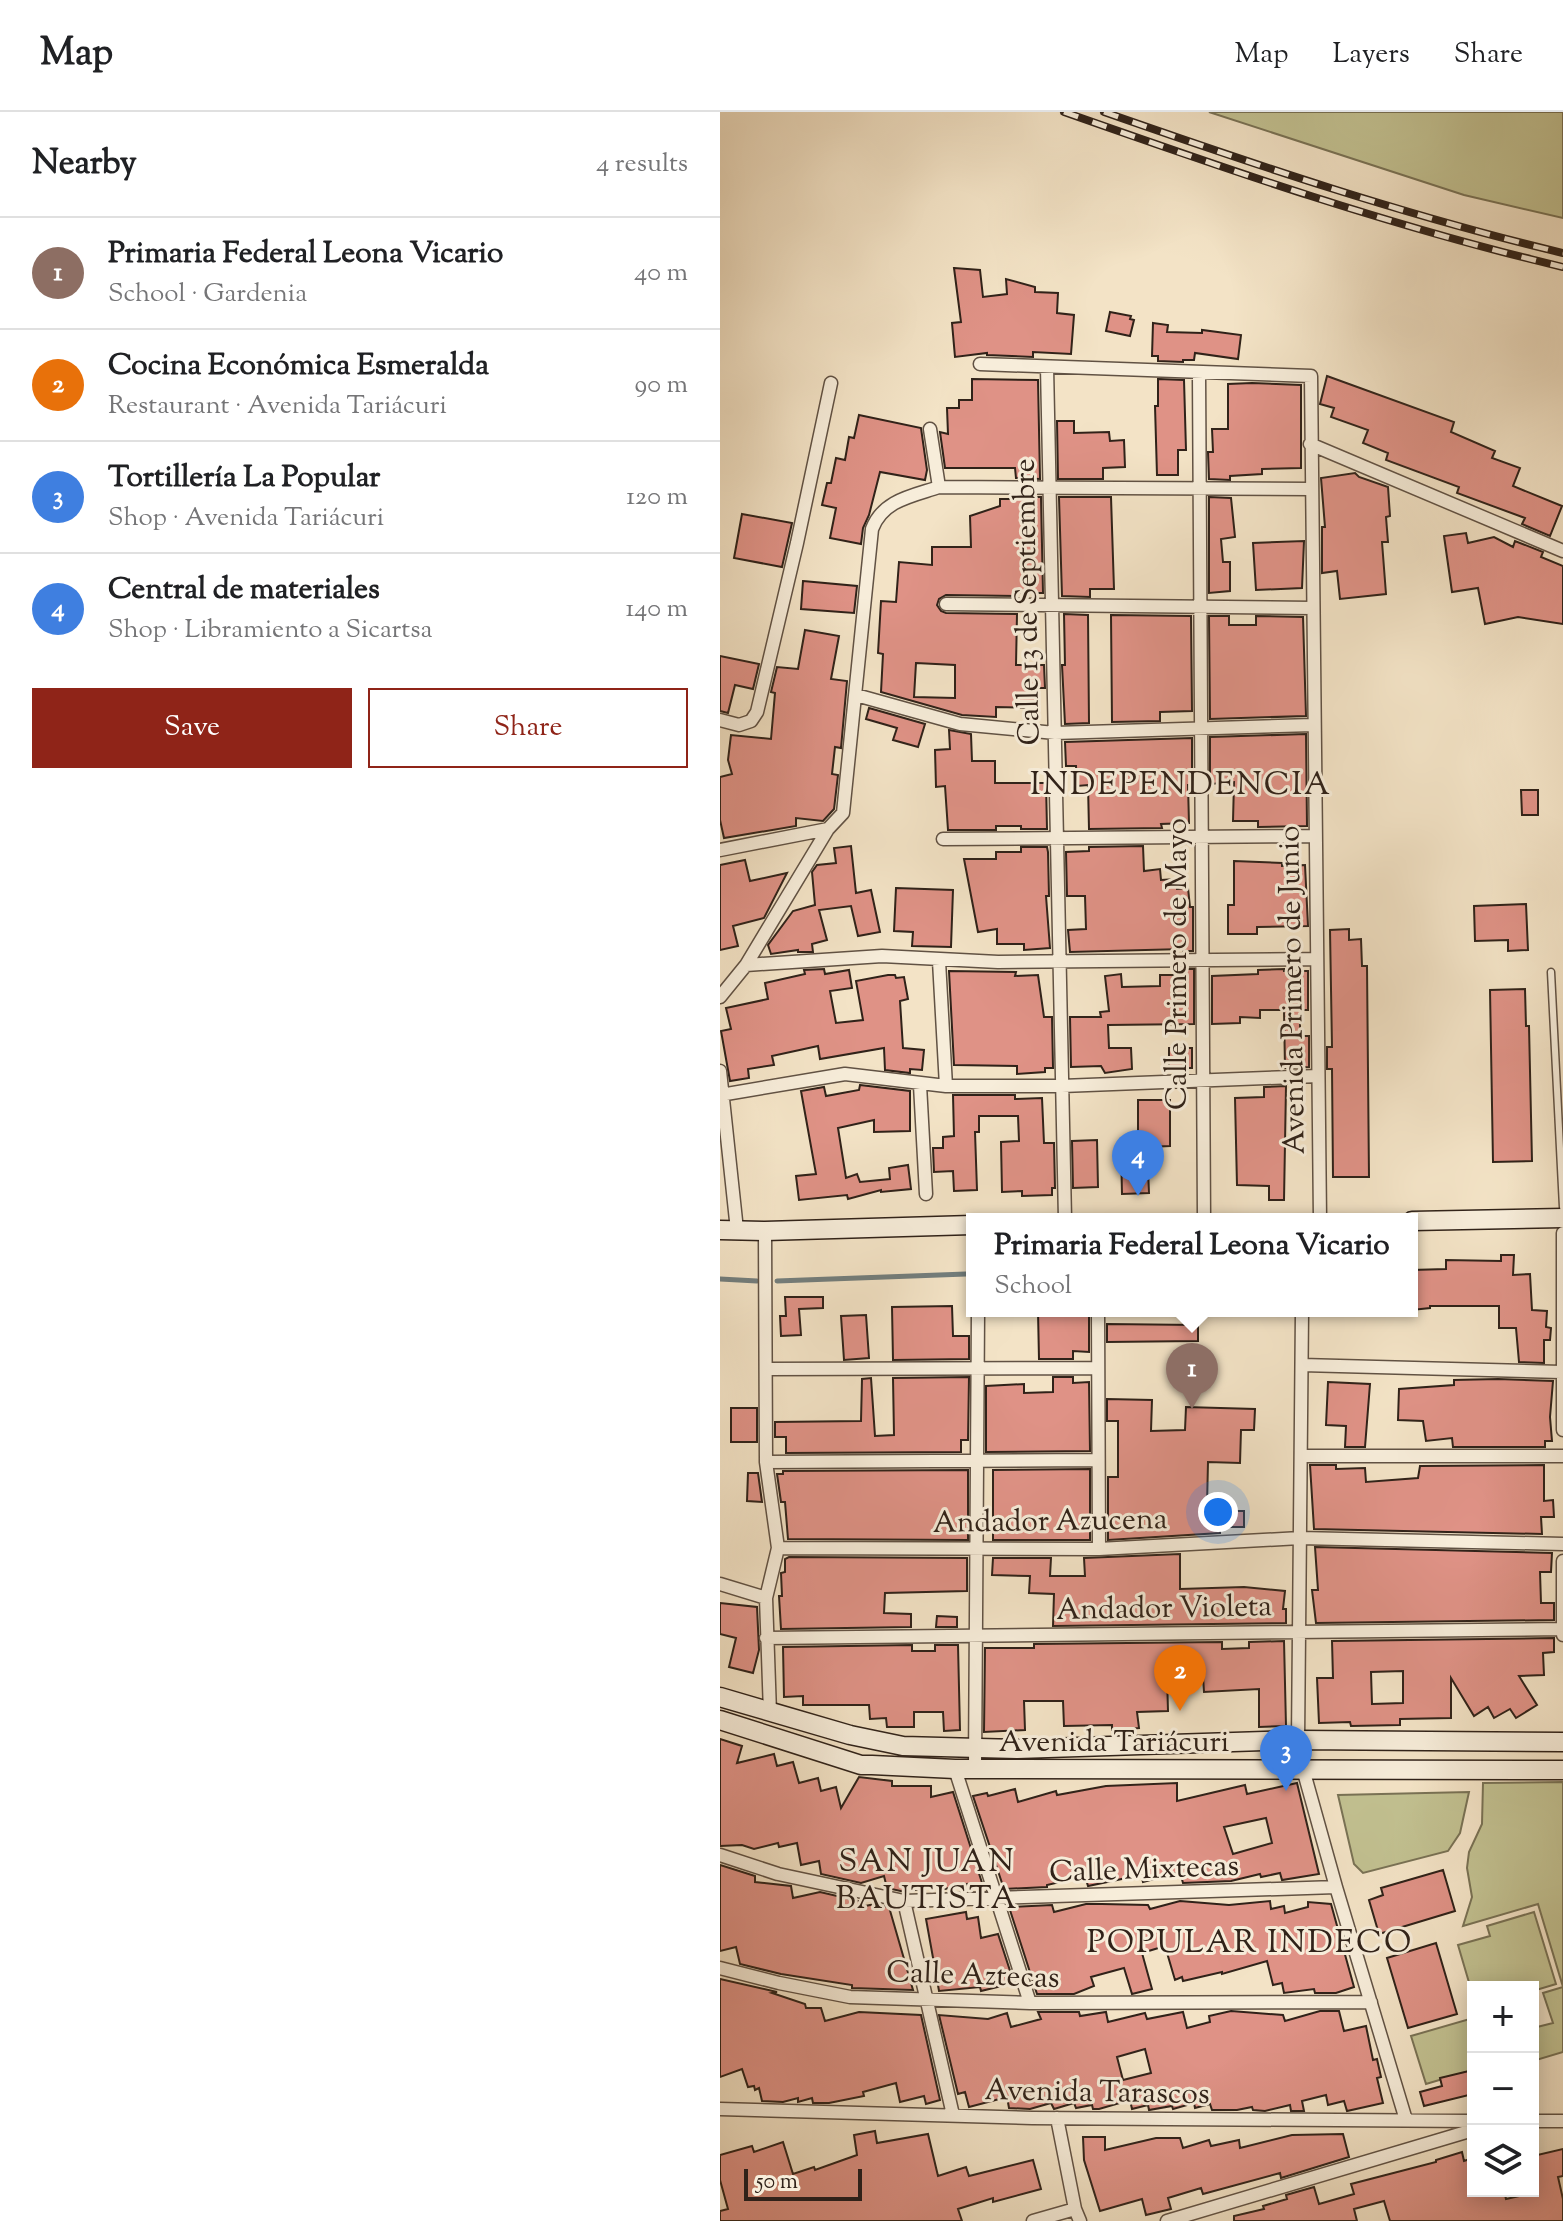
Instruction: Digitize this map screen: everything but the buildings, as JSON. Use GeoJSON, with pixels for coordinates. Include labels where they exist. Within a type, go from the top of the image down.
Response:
{"type":"FeatureCollection","features":[{"type":"Feature","properties":{"kind":"street"},"geometry":{"type":"LineString","coordinates":[[980,364],[1199,374]]}},
{"type":"Feature","properties":{"kind":"street","name":"Calle 13 de Septiembre"},"geometry":{"type":"LineString","coordinates":[[1047,367],[1065,1213]]}},
{"type":"Feature","properties":{"kind":"street","name":"Avenida Primero de Junio"},"geometry":{"type":"LineString","coordinates":[[1199,374],[1311,376],[1320,1213]]}},
{"type":"Feature","properties":{"kind":"street","name":"Calle Primero de Mayo"},"geometry":{"type":"LineString","coordinates":[[1199,374],[1204,1213]]}},
{"type":"Feature","properties":{"kind":"street"},"geometry":{"type":"LineString","coordinates":[[720,720],[739,725],[751,721],[757,712],[831,383]]}},
{"type":"Feature","properties":{"kind":"street"},"geometry":{"type":"LineString","coordinates":[[930,429],[939,487]]}},
{"type":"Feature","properties":{"kind":"street"},"geometry":{"type":"LineString","coordinates":[[1310,444],[1563,551]]}},
{"type":"Feature","properties":{"kind":"street"},"geometry":{"type":"LineString","coordinates":[[720,997],[746,965],[828,829],[843,813],[847,799],[872,529],[878,515],[892,503],[939,487],[1311,489]]}},
{"type":"Feature","properties":{"kind":"street"},"geometry":{"type":"LineString","coordinates":[[946,604],[1312,608]]}},
{"type":"Feature","properties":{"kind":"street"},"geometry":{"type":"LineString","coordinates":[[856,695],[960,724],[1055,733],[1313,725]]}},
{"type":"Feature","properties":{"kind":"street"},"geometry":{"type":"LineString","coordinates":[[720,850],[828,829]]}},
{"type":"Feature","properties":{"kind":"street"},"geometry":{"type":"LineString","coordinates":[[943,839],[1315,836]]}},
{"type":"Feature","properties":{"kind":"street"},"geometry":{"type":"LineString","coordinates":[[746,965],[882,956],[939,961],[1058,962],[1316,959]]}},
{"type":"Feature","properties":{"kind":"street"},"geometry":{"type":"LineString","coordinates":[[939,961],[946,1086]]}},
{"type":"Feature","properties":{"kind":"street"},"geometry":{"type":"LineString","coordinates":[[720,1071],[728,1230],[966,1225]]}},
{"type":"Feature","properties":{"kind":"street"},"geometry":{"type":"LineString","coordinates":[[722,1094],[845,1074],[946,1086],[1062,1086],[1318,1076]]}},
{"type":"Feature","properties":{"kind":"street"},"geometry":{"type":"LineString","coordinates":[[920,1085],[926,1194]]}},
{"type":"Feature","properties":{"kind":"street"},"geometry":{"type":"LineString","coordinates":[[1418,1221],[1563,1218]]}},
{"type":"Feature","properties":{"kind":"street"},"geometry":{"type":"LineString","coordinates":[[765,1231],[766,1462],[778,1548],[766,1598],[770,1713]]}},
{"type":"Feature","properties":{"kind":"street"},"geometry":{"type":"LineString","coordinates":[[1563,1233],[1563,1430]]}},
{"type":"Feature","properties":{"kind":"street"},"geometry":{"type":"LineString","coordinates":[[975,1759],[978,1317]]}},
{"type":"Feature","properties":{"kind":"street"},"geometry":{"type":"LineString","coordinates":[[1098,1317],[1099,1549]]}},
{"type":"Feature","properties":{"kind":"street"},"geometry":{"type":"LineString","coordinates":[[1302,1317],[1298,1740],[1303,1769],[1336,1887],[1406,2120]]}},
{"type":"Feature","properties":{"kind":"street"},"geometry":{"type":"LineString","coordinates":[[1302,1365],[1561,1372]]}},
{"type":"Feature","properties":{"kind":"street"},"geometry":{"type":"LineString","coordinates":[[766,1369],[1097,1368]]}},
{"type":"Feature","properties":{"kind":"street"},"geometry":{"type":"LineString","coordinates":[[1301,1456],[1563,1456]]}},
{"type":"Feature","properties":{"kind":"street"},"geometry":{"type":"LineString","coordinates":[[766,1462],[1097,1460]]}},
{"type":"Feature","properties":{"kind":"street","name":"Andador Azucena"},"geometry":{"type":"LineString","coordinates":[[778,1548],[1099,1549],[1300,1538],[1563,1544]]}},
{"type":"Feature","properties":{"kind":"street"},"geometry":{"type":"LineString","coordinates":[[1563,1561],[1563,1635]]}},
{"type":"Feature","properties":{"kind":"street"},"geometry":{"type":"LineString","coordinates":[[720,1584],[766,1598]]}},
{"type":"Feature","properties":{"kind":"street","name":"Andador Violeta"},"geometry":{"type":"LineString","coordinates":[[766,1638],[1563,1629]]}},
{"type":"Feature","properties":{"kind":"street","name":"Avenida Tariácuri"},"geometry":{"type":"LineString","coordinates":[[720,1697],[882,1743],[975,1759],[1303,1769],[1563,1770]]}},
{"type":"Feature","properties":{"kind":"street","name":"Avenida Tariácuri"},"geometry":{"type":"LineString","coordinates":[[720,1720],[861,1765],[955,1769],[975,1759],[1298,1740],[1563,1742]]}},
{"type":"Feature","properties":{"kind":"street"},"geometry":{"type":"LineString","coordinates":[[955,1769],[1030,2003]]}},
{"type":"Feature","properties":{"kind":"street","name":"Calle Mixtecas"},"geometry":{"type":"LineString","coordinates":[[720,1855],[778,1874],[904,1901],[1336,1887]]}},
{"type":"Feature","properties":{"kind":"street"},"geometry":{"type":"LineString","coordinates":[[904,1901],[953,2115]]}},
{"type":"Feature","properties":{"kind":"street","name":"Calle Aztecas"},"geometry":{"type":"LineString","coordinates":[[720,1968],[850,1997],[1030,2003],[1371,2002]]}},
{"type":"Feature","properties":{"kind":"street","name":"Avenida Tarascos"},"geometry":{"type":"LineString","coordinates":[[720,2109],[1057,2118],[1467,2121]]}},
{"type":"Feature","properties":{"kind":"street"},"geometry":{"type":"LineString","coordinates":[[1033,2221],[1078,2215],[1057,2118]]}},
{"type":"Feature","properties":{"kind":"street"},"geometry":{"type":"LineString","coordinates":[[1539,2121],[1563,2121]]}},
{"type":"Feature","properties":{"kind":"street"},"geometry":{"type":"LineString","coordinates":[[1167,2221],[1467,2132]]}},
{"type":"Feature","properties":{"kind":"lane"},"geometry":{"type":"LineString","coordinates":[[1551,972],[1563,1207]]}},
{"type":"Feature","properties":{"kind":"shaded area"},"geometry":{"type":"Polygon","coordinates":[[[1209,112],[1563,112],[1563,218],[1464,195],[1209,112]]]}},
{"type":"Feature","properties":{"kind":"shaded area"},"geometry":{"type":"Polygon","coordinates":[[[1563,1782],[1563,1987],[1538,1904],[1463,1926],[1472,1897],[1467,1868],[1469,1852],[1482,1824],[1483,1783],[1563,1782]]]}},
{"type":"Feature","properties":{"kind":"shaded area"},"geometry":{"type":"Polygon","coordinates":[[[1469,1792],[1460,1833],[1448,1851],[1363,1873],[1354,1864],[1338,1795],[1469,1792]]]}},
{"type":"Feature","properties":{"kind":"shaded area"},"geometry":{"type":"Polygon","coordinates":[[[1534,1912],[1556,1984],[1539,1989],[1539,1981],[1469,1981],[1458,1945],[1490,1936],[1487,1926],[1534,1912]]]}},
{"type":"Feature","properties":{"kind":"shaded area"},"geometry":{"type":"Polygon","coordinates":[[[1563,1987],[1563,2052],[1539,2059],[1539,2026],[1553,2023],[1543,1993],[1563,1987]]]}},
{"type":"Feature","properties":{"kind":"shaded area"},"geometry":{"type":"Polygon","coordinates":[[[1467,2020],[1467,2072],[1426,2084],[1411,2036],[1467,2020]]]}},
{"type":"Feature","properties":{"kind":"waterway"},"geometry":{"type":"LineString","coordinates":[[777,1281],[966,1274]]}},
{"type":"Feature","properties":{"kind":"waterway"},"geometry":{"type":"LineString","coordinates":[[720,1279],[757,1281]]}},
{"type":"Feature","properties":{"kind":"railway"},"geometry":{"type":"LineString","coordinates":[[1064,112],[1374,216],[1563,267]]}},
{"type":"Feature","properties":{"kind":"railway"},"geometry":{"type":"LineString","coordinates":[[1104,112],[1389,206],[1563,253]]}},
{"type":"Feature","properties":{"kind":"place","name":"Central de materiales"},"geometry":{"type":"Point","coordinates":[1138,1196]}},
{"type":"Feature","properties":{"kind":"place","name":"Primaria Federal Leona Vicario"},"geometry":{"type":"Point","coordinates":[1192,1409]}},
{"type":"Feature","properties":{"kind":"place","name":"Cocina Económica Esmeralda"},"geometry":{"type":"Point","coordinates":[1180,1711]}},
{"type":"Feature","properties":{"kind":"place","name":"Tortillería La Popular"},"geometry":{"type":"Point","coordinates":[1286,1791]}},
{"type":"Feature","properties":{"kind":"district","name":"INDEPENDENCIA"},"geometry":{"type":"Point","coordinates":[1181,783]}},
{"type":"Feature","properties":{"kind":"district","name":"SAN JUAN BAUTISTA"},"geometry":{"type":"Point","coordinates":[927,1878]}},
{"type":"Feature","properties":{"kind":"district","name":"POPULAR INDECO"},"geometry":{"type":"Point","coordinates":[1250,1941]}}]}
